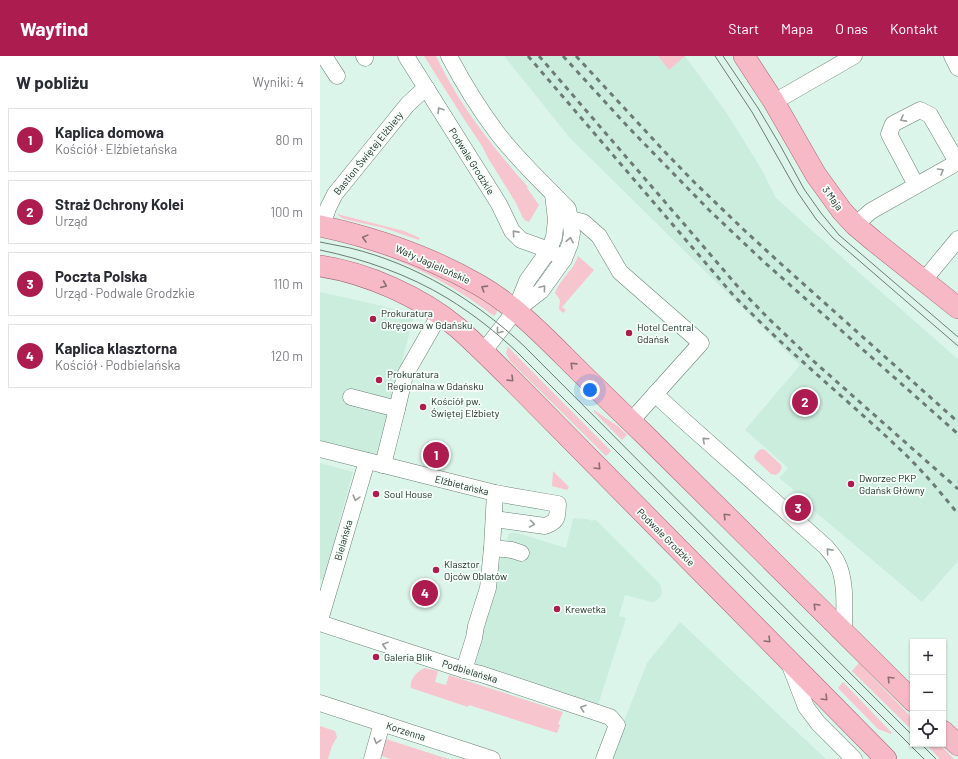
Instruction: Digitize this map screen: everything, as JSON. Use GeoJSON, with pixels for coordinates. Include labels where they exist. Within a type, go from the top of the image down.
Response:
{"type":"FeatureCollection","features":[{"type":"Feature","properties":{"kind":"main road","name":"3 Maja"},"geometry":{"type":"LineString","coordinates":[[744,56],[774,102],[816,175],[842,211],[855,225],[958,308]]}},
{"type":"Feature","properties":{"kind":"main road","name":"Wały Jagiellońskie"},"geometry":{"type":"LineString","coordinates":[[323,220],[394,246],[440,265],[480,286],[516,311]]}},
{"type":"Feature","properties":{"kind":"main road"},"geometry":{"type":"LineString","coordinates":[[320,266],[379,283],[422,303],[440,314],[483,352]]}},
{"type":"Feature","properties":{"kind":"main road"},"geometry":{"type":"LineString","coordinates":[[516,311],[631,421],[910,698]]}},
{"type":"Feature","properties":{"kind":"main road","name":"Podwale Grodzkie"},"geometry":{"type":"LineString","coordinates":[[483,352],[886,759]]}},
{"type":"Feature","properties":{"kind":"main road"},"geometry":{"type":"LineString","coordinates":[[946,734],[958,745]]}},
{"type":"Feature","properties":{"kind":"street"},"geometry":{"type":"LineString","coordinates":[[324,56],[337,76]]}},
{"type":"Feature","properties":{"kind":"street","name":"Podwale Grodzkie"},"geometry":{"type":"LineString","coordinates":[[406,56],[499,204],[512,231],[521,240],[549,250],[564,259]]}},
{"type":"Feature","properties":{"kind":"street"},"geometry":{"type":"LineString","coordinates":[[449,56],[476,103],[499,135],[568,209],[572,233],[570,244],[564,259],[541,291],[516,311],[483,352]]}},
{"type":"Feature","properties":{"kind":"street"},"geometry":{"type":"LineString","coordinates":[[774,102],[854,56]]}},
{"type":"Feature","properties":{"kind":"street"},"geometry":{"type":"LineString","coordinates":[[952,56],[958,68]]}},
{"type":"Feature","properties":{"kind":"street","name":"Bastion Świętej Elżbiety"},"geometry":{"type":"LineString","coordinates":[[323,220],[331,199],[408,104],[427,89]]}},
{"type":"Feature","properties":{"kind":"street"},"geometry":{"type":"LineString","coordinates":[[855,225],[871,211],[958,162],[930,115],[920,110],[893,124],[889,134],[916,185]]}},
{"type":"Feature","properties":{"kind":"street"},"geometry":{"type":"LineString","coordinates":[[516,311],[527,281],[549,250],[554,238],[556,220],[553,194]]}},
{"type":"Feature","properties":{"kind":"street"},"geometry":{"type":"LineString","coordinates":[[570,219],[583,222],[599,236],[620,272],[701,343],[631,421]]}},
{"type":"Feature","properties":{"kind":"street"},"geometry":{"type":"LineString","coordinates":[[924,280],[958,239]]}},
{"type":"Feature","properties":{"kind":"street"},"geometry":{"type":"LineString","coordinates":[[384,465],[405,375],[440,314]]}},
{"type":"Feature","properties":{"kind":"street"},"geometry":{"type":"LineString","coordinates":[[655,394],[826,547],[833,555],[838,564],[844,586],[844,633]]}},
{"type":"Feature","properties":{"kind":"street"},"geometry":{"type":"LineString","coordinates":[[351,397],[397,408]]}},
{"type":"Feature","properties":{"kind":"street","name":"Elżbietańska"},"geometry":{"type":"LineString","coordinates":[[320,449],[495,493],[558,504],[557,518],[552,524],[545,526],[494,519]]}},
{"type":"Feature","properties":{"kind":"street","name":"Bielańska"},"geometry":{"type":"LineString","coordinates":[[320,620],[367,460]]}},
{"type":"Feature","properties":{"kind":"street"},"geometry":{"type":"LineString","coordinates":[[464,670],[488,588],[495,493]]}},
{"type":"Feature","properties":{"kind":"street"},"geometry":{"type":"LineString","coordinates":[[492,548],[512,550],[521,553]]}},
{"type":"Feature","properties":{"kind":"street","name":"Podbielańska"},"geometry":{"type":"LineString","coordinates":[[320,623],[610,717],[617,725],[604,759]]}},
{"type":"Feature","properties":{"kind":"street"},"geometry":{"type":"LineString","coordinates":[[788,660],[806,707],[818,723],[854,759]]}},
{"type":"Feature","properties":{"kind":"street","name":"Korzenna"},"geometry":{"type":"LineString","coordinates":[[320,703],[492,759]]}},
{"type":"Feature","properties":{"kind":"street"},"geometry":{"type":"LineString","coordinates":[[372,759],[382,723]]}},
{"type":"Feature","properties":{"kind":"shaded area"},"geometry":{"type":"Polygon","coordinates":[[[424,56],[436,56],[455,91],[477,124],[528,187],[527,188],[539,205],[529,222],[523,218],[516,203],[482,146],[424,56]]]}},
{"type":"Feature","properties":{"kind":"shaded area"},"geometry":{"type":"Polygon","coordinates":[[[504,56],[685,56],[726,112],[762,170],[776,198],[958,359],[958,561],[922,602],[792,492],[794,490],[779,478],[788,468],[745,430],[800,365],[569,137],[504,56]]]}},
{"type":"Feature","properties":{"kind":"shaded area"},"geometry":{"type":"Polygon","coordinates":[[[658,56],[685,56],[669,70],[658,56]]]}},
{"type":"Feature","properties":{"kind":"shaded area"},"geometry":{"type":"Polygon","coordinates":[[[337,214],[404,231],[420,238],[419,240],[384,228],[344,219],[337,214]]]}},
{"type":"Feature","properties":{"kind":"shaded area"},"geometry":{"type":"Polygon","coordinates":[[[355,245],[398,257],[450,280],[496,308],[497,312],[494,316],[461,293],[426,273],[384,255],[355,245]]]}},
{"type":"Feature","properties":{"kind":"shaded area"},"geometry":{"type":"Polygon","coordinates":[[[578,256],[594,270],[562,307],[566,310],[563,313],[559,309],[560,300],[555,293],[578,256]]]}},
{"type":"Feature","properties":{"kind":"shaded area"},"geometry":{"type":"Polygon","coordinates":[[[320,292],[383,306],[408,314],[413,319],[401,365],[409,367],[385,457],[320,440],[320,292]]]}},
{"type":"Feature","properties":{"kind":"shaded area"},"geometry":{"type":"Polygon","coordinates":[[[508,347],[611,451],[606,456],[510,361],[506,353],[508,347]]]}},
{"type":"Feature","properties":{"kind":"shaded area"},"geometry":{"type":"Polygon","coordinates":[[[594,410],[619,427],[627,435],[622,440],[594,412],[594,410]]]}},
{"type":"Feature","properties":{"kind":"shaded area"},"geometry":{"type":"Polygon","coordinates":[[[762,449],[781,465],[781,469],[776,475],[771,474],[755,459],[754,457],[756,453],[762,449]]]}},
{"type":"Feature","properties":{"kind":"shaded area"},"geometry":{"type":"Polygon","coordinates":[[[320,463],[353,472],[339,522],[336,543],[324,581],[320,579],[320,463]]]}},
{"type":"Feature","properties":{"kind":"shaded area"},"geometry":{"type":"Polygon","coordinates":[[[553,471],[569,487],[567,490],[552,486],[553,471]]]}},
{"type":"Feature","properties":{"kind":"shaded area","name":"Krewetka"},"geometry":{"type":"Polygon","coordinates":[[[573,518],[592,521],[595,519],[660,584],[662,591],[661,596],[655,602],[625,595],[619,616],[626,618],[597,708],[471,667],[490,593],[509,533],[517,533],[566,548],[573,518]]]}},
{"type":"Feature","properties":{"kind":"shaded area"},"geometry":{"type":"Polygon","coordinates":[[[680,622],[826,759],[609,759],[647,663],[680,622]]]}},
{"type":"Feature","properties":{"kind":"shaded area"},"geometry":{"type":"Polygon","coordinates":[[[859,663],[910,716],[910,728],[852,671],[859,663]]]}},
{"type":"Feature","properties":{"kind":"shaded area"},"geometry":{"type":"Polygon","coordinates":[[[425,668],[438,671],[435,682],[446,685],[449,675],[563,712],[558,724],[560,725],[557,733],[469,705],[468,707],[411,688],[411,682],[414,676],[425,668]]]}},
{"type":"Feature","properties":{"kind":"shaded area"},"geometry":{"type":"Polygon","coordinates":[[[843,682],[892,733],[891,734],[878,729],[838,688],[843,682]]]}},
{"type":"Feature","properties":{"kind":"shaded area"},"geometry":{"type":"Polygon","coordinates":[[[320,726],[335,731],[337,737],[332,746],[328,759],[320,759],[320,726]]]}},
{"type":"Feature","properties":{"kind":"shaded area"},"geometry":{"type":"Polygon","coordinates":[[[386,739],[448,759],[391,759],[379,755],[386,739]]]}},
{"type":"Feature","properties":{"kind":"shaded area"},"geometry":{"type":"Polygon","coordinates":[[[929,747],[942,747],[954,759],[940,759],[929,747]]]}},
{"type":"Feature","properties":{"kind":"tram line"},"geometry":{"type":"LineString","coordinates":[[715,56],[752,112],[798,193],[816,219],[833,238],[958,346]]}},
{"type":"Feature","properties":{"kind":"tram line"},"geometry":{"type":"LineString","coordinates":[[723,56],[758,108],[804,189],[839,235],[958,337]]}},
{"type":"Feature","properties":{"kind":"tram line"},"geometry":{"type":"LineString","coordinates":[[320,242],[374,255],[421,274],[465,299],[505,329],[524,346],[910,733]]}},
{"type":"Feature","properties":{"kind":"tram line"},"geometry":{"type":"LineString","coordinates":[[320,250],[370,263],[417,282],[457,304],[501,337],[924,759]]}},
{"type":"Feature","properties":{"kind":"tram line"},"geometry":{"type":"LineString","coordinates":[[924,747],[936,759]]}},
{"type":"Feature","properties":{"kind":"railway"},"geometry":{"type":"LineString","coordinates":[[528,56],[734,296],[784,345],[908,457],[958,514]]}},
{"type":"Feature","properties":{"kind":"railway"},"geometry":{"type":"LineString","coordinates":[[539,56],[739,288],[768,318],[810,358],[958,489]]}},
{"type":"Feature","properties":{"kind":"railway"},"geometry":{"type":"LineString","coordinates":[[563,56],[629,128],[709,210],[763,261],[958,434]]}},
{"type":"Feature","properties":{"kind":"railway"},"geometry":{"type":"LineString","coordinates":[[576,56],[665,152],[744,230],[958,422]]}},
{"type":"Feature","properties":{"kind":"place","name":"Prokuratura Okręgowa w Gdańsku"},"geometry":{"type":"Point","coordinates":[373,319]}},
{"type":"Feature","properties":{"kind":"place","name":"Hotel Central Gdańsk"},"geometry":{"type":"Point","coordinates":[629,333]}},
{"type":"Feature","properties":{"kind":"place","name":"Prokuratura Regionalna w Gdańsku"},"geometry":{"type":"Point","coordinates":[379,380]}},
{"type":"Feature","properties":{"kind":"place","name":"Straż Ochrony Kolei"},"geometry":{"type":"Point","coordinates":[805,402]}},
{"type":"Feature","properties":{"kind":"place","name":"Kościół pw. Świętej Elżbiety"},"geometry":{"type":"Point","coordinates":[423,407]}},
{"type":"Feature","properties":{"kind":"place","name":"Kaplica domowa"},"geometry":{"type":"Point","coordinates":[436,455]}},
{"type":"Feature","properties":{"kind":"place","name":"Dworzec PKP Gdańsk Główny"},"geometry":{"type":"Point","coordinates":[851,484]}},
{"type":"Feature","properties":{"kind":"place","name":"Soul House"},"geometry":{"type":"Point","coordinates":[376,494]}},
{"type":"Feature","properties":{"kind":"place","name":"Poczta Polska"},"geometry":{"type":"Point","coordinates":[798,508]}},
{"type":"Feature","properties":{"kind":"place","name":"Klasztor Ojców Oblatów"},"geometry":{"type":"Point","coordinates":[436,570]}},
{"type":"Feature","properties":{"kind":"place","name":"Kaplica klasztorna"},"geometry":{"type":"Point","coordinates":[425,593]}},
{"type":"Feature","properties":{"kind":"place","name":"Krewetka"},"geometry":{"type":"Point","coordinates":[557,609]}},
{"type":"Feature","properties":{"kind":"place","name":"Galeria Blik"},"geometry":{"type":"Point","coordinates":[376,657]}}]}
